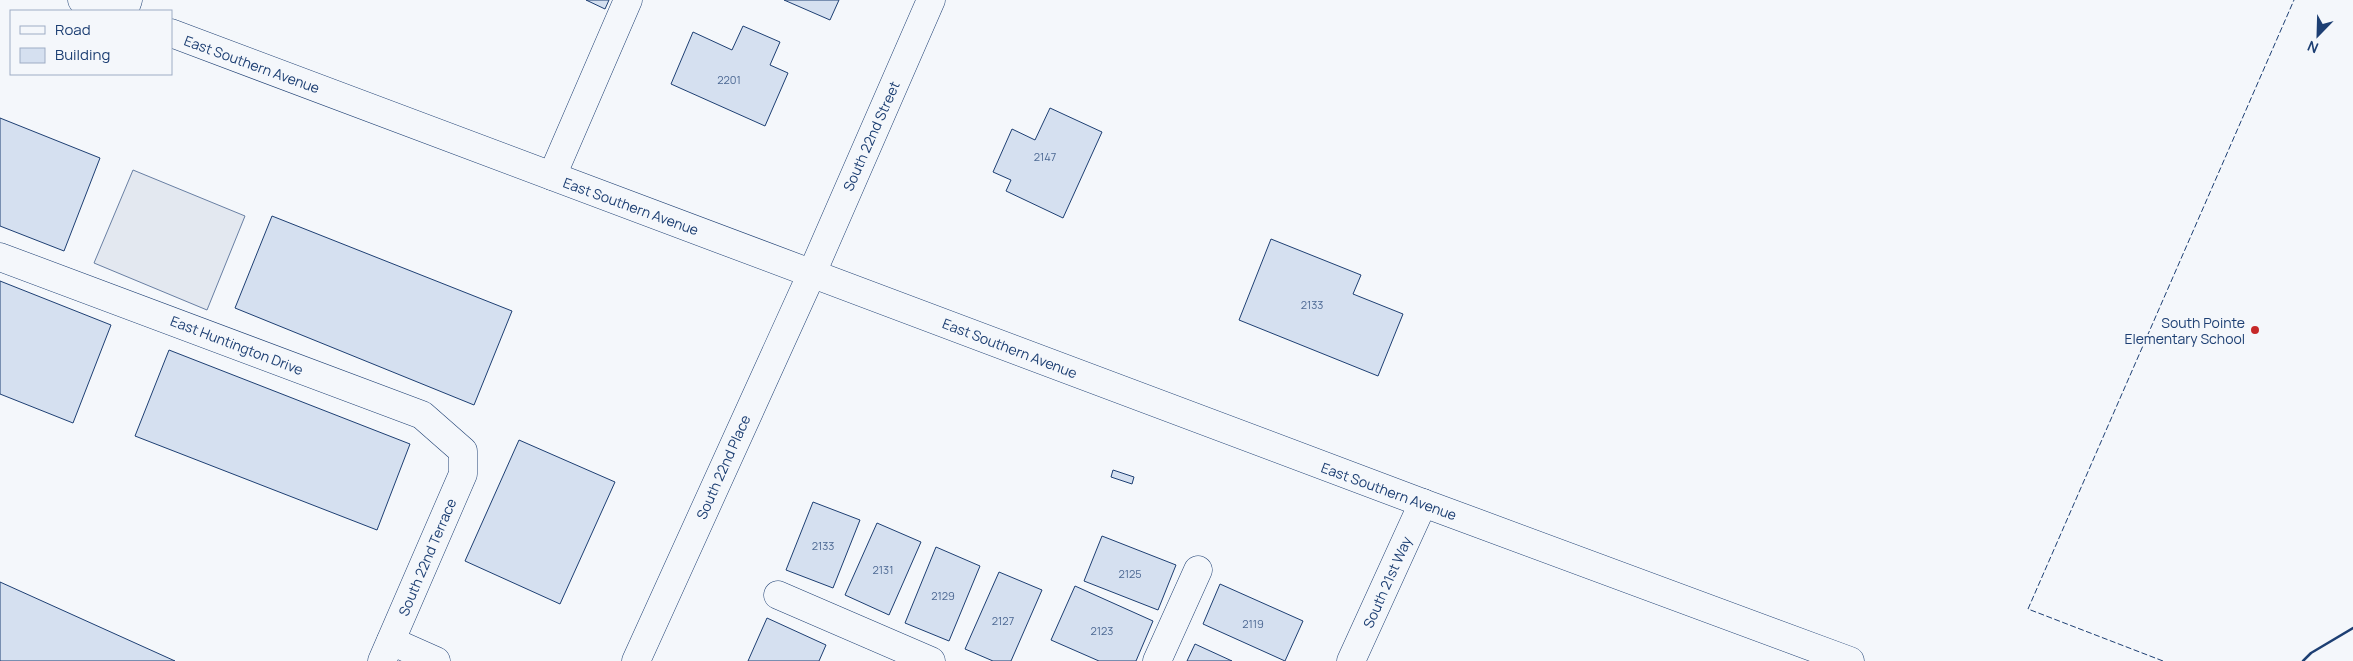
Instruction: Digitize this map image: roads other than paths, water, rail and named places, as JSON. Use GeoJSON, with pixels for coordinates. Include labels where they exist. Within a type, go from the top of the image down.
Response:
{"type":"FeatureCollection","features":[{"type":"Feature","properties":{"kind":"main road"},"geometry":{"type":"LineString","coordinates":[[82,0],[109,10]]}},
{"type":"Feature","properties":{"kind":"main road"},"geometry":{"type":"LineString","coordinates":[[552,176],[628,0]]}},
{"type":"Feature","properties":{"kind":"main road","name":"South 22nd Street"},"geometry":{"type":"LineString","coordinates":[[812,273],[931,0]]}},
{"type":"Feature","properties":{"kind":"main road","name":"East Southern Avenue"},"geometry":{"type":"LineString","coordinates":[[172,34],[1850,661]]}},
{"type":"Feature","properties":{"kind":"main road","name":"East Huntington Drive"},"geometry":{"type":"LineString","coordinates":[[0,256],[422,415],[463,451]]}},
{"type":"Feature","properties":{"kind":"main road","name":"South 22nd Place"},"geometry":{"type":"LineString","coordinates":[[636,661],[812,273]]}},
{"type":"Feature","properties":{"kind":"main road","name":"South 22nd Terrace"},"geometry":{"type":"LineString","coordinates":[[387,651],[463,474],[463,451]]}},
{"type":"Feature","properties":{"kind":"main road","name":"South 21st Way"},"geometry":{"type":"LineString","coordinates":[[1351,661],[1423,503]]}},
{"type":"Feature","properties":{"kind":"main road"},"geometry":{"type":"LineString","coordinates":[[1158,661],[1198,570]]}},
{"type":"Feature","properties":{"kind":"main road"},"geometry":{"type":"LineString","coordinates":[[778,595],[931,661]]}},
{"type":"Feature","properties":{"kind":"main road"},"geometry":{"type":"LineString","coordinates":[[387,651],[436,661]]}},
{"type":"Feature","properties":{"kind":"place","name":"South Pointe Elementary School"},"geometry":{"type":"Point","coordinates":[2255,330]}}]}
